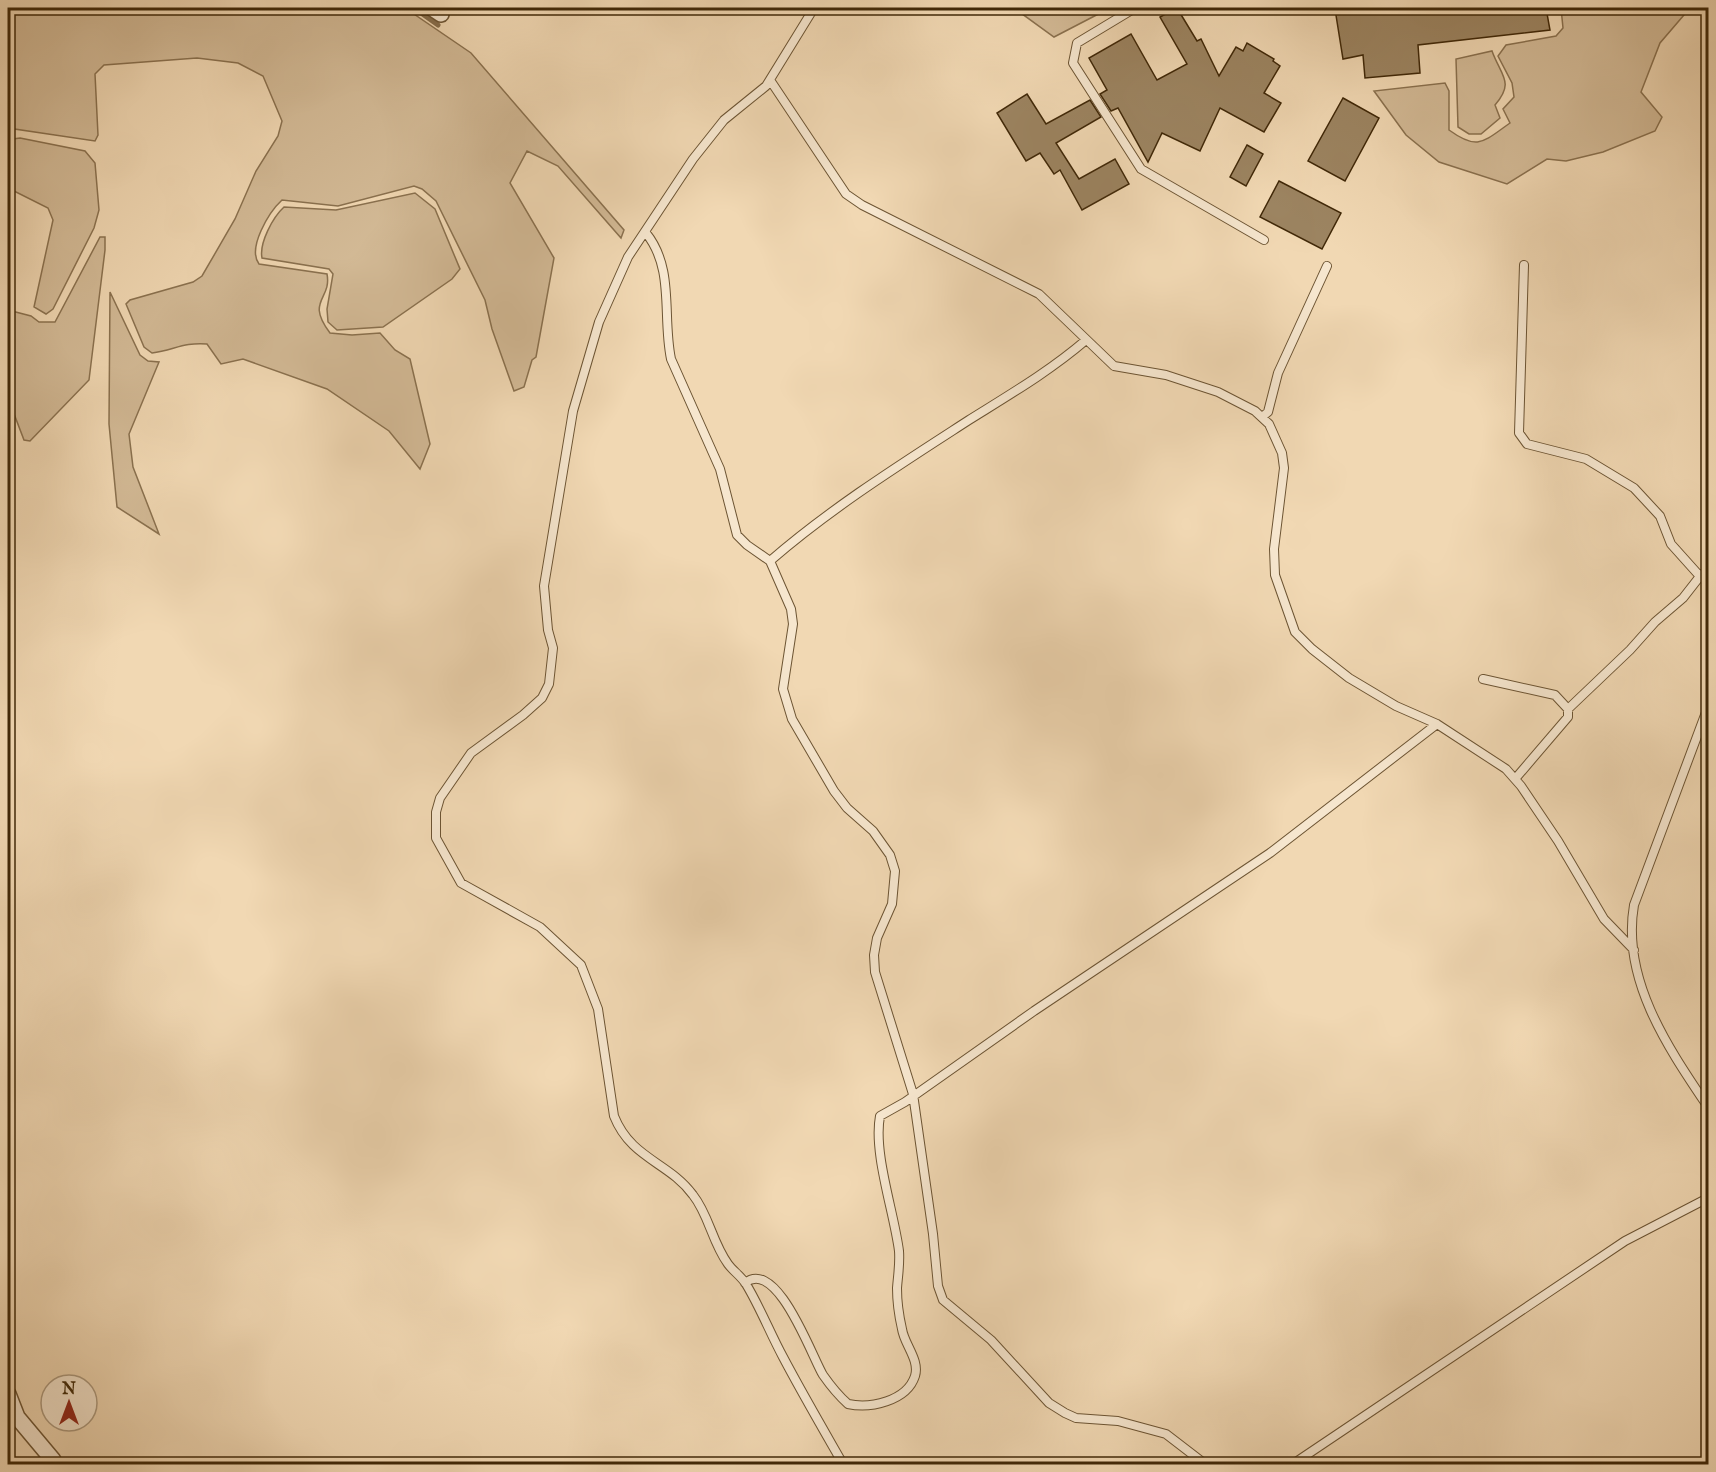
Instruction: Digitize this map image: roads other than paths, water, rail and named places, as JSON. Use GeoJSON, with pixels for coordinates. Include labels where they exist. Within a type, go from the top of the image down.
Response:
{"type":"FeatureCollection","features":[{"type":"Feature","properties":{"kind":"street"},"geometry":{"type":"LineString","coordinates":[[8,1394],[17,1417],[53,1460],[53,1464]]}},
{"type":"Feature","properties":{"kind":"lane"},"geometry":{"type":"LineString","coordinates":[[814,8],[770,80],[748,102],[724,120],[693,159],[628,257],[600,322],[573,411],[544,586],[548,630],[553,648],[549,684],[542,698],[471,753],[459,767],[440,798],[434,827],[436,838],[461,883],[540,927],[581,965],[598,1009],[618,1126],[635,1150],[654,1160],[692,1193],[728,1264],[745,1283],[843,1464]]}},
{"type":"Feature","properties":{"kind":"lane"},"geometry":{"type":"LineString","coordinates":[[1135,8],[1077,43],[1073,63],[1141,169],[1264,240]]}},
{"type":"Feature","properties":{"kind":"lane"},"geometry":{"type":"LineString","coordinates":[[770,80],[846,194],[893,222],[1039,294],[1114,366],[1166,375],[1218,392],[1262,417],[1277,435],[1282,453],[1284,468],[1274,549],[1275,575],[1295,632],[1312,650],[1349,678],[1396,706],[1437,724],[1506,769],[1558,841],[1604,919],[1634,950]]}},
{"type":"Feature","properties":{"kind":"lane"},"geometry":{"type":"LineString","coordinates":[[646,233],[658,249],[665,268],[667,341],[677,376],[720,469],[737,535],[770,561],[791,609],[793,624],[783,689],[792,719],[834,790],[847,808],[873,831],[890,855],[895,871],[892,904],[877,938],[874,955],[876,972],[895,1043],[913,1094],[938,1286],[943,1300],[991,1340],[1057,1408],[1076,1418],[1118,1421],[1167,1434],[1206,1464]]}},
{"type":"Feature","properties":{"kind":"lane"},"geometry":{"type":"LineString","coordinates":[[1524,265],[1520,433],[1527,444],[1586,459],[1634,488],[1660,516],[1671,544],[1705,577],[1655,622],[1630,650],[1568,709]]}},
{"type":"Feature","properties":{"kind":"lane"},"geometry":{"type":"LineString","coordinates":[[1262,417],[1268,412],[1278,373],[1327,266]]}},
{"type":"Feature","properties":{"kind":"lane"},"geometry":{"type":"LineString","coordinates":[[770,561],[805,531],[906,461],[1058,363],[1086,340]]}},
{"type":"Feature","properties":{"kind":"lane"},"geometry":{"type":"LineString","coordinates":[[1483,679],[1555,695],[1568,709],[1568,717],[1515,779]]}},
{"type":"Feature","properties":{"kind":"lane"},"geometry":{"type":"LineString","coordinates":[[1708,706],[1634,905],[1631,926],[1636,969],[1652,1013],[1708,1107]]}},
{"type":"Feature","properties":{"kind":"lane"},"geometry":{"type":"LineString","coordinates":[[745,1283],[752,1279],[764,1281],[787,1303],[823,1374],[848,1404],[875,1405],[891,1400],[906,1388],[914,1378],[916,1368],[902,1331],[897,1288],[899,1251],[879,1124],[880,1116],[905,1102],[913,1094],[1270,853],[1437,724]]}},
{"type":"Feature","properties":{"kind":"lane"},"geometry":{"type":"LineString","coordinates":[[1293,1464],[1625,1241],[1708,1198]]}},
{"type":"Feature","properties":{"kind":"waterway"},"geometry":{"type":"LineString","coordinates":[[414,8],[438,25]]}}]}
